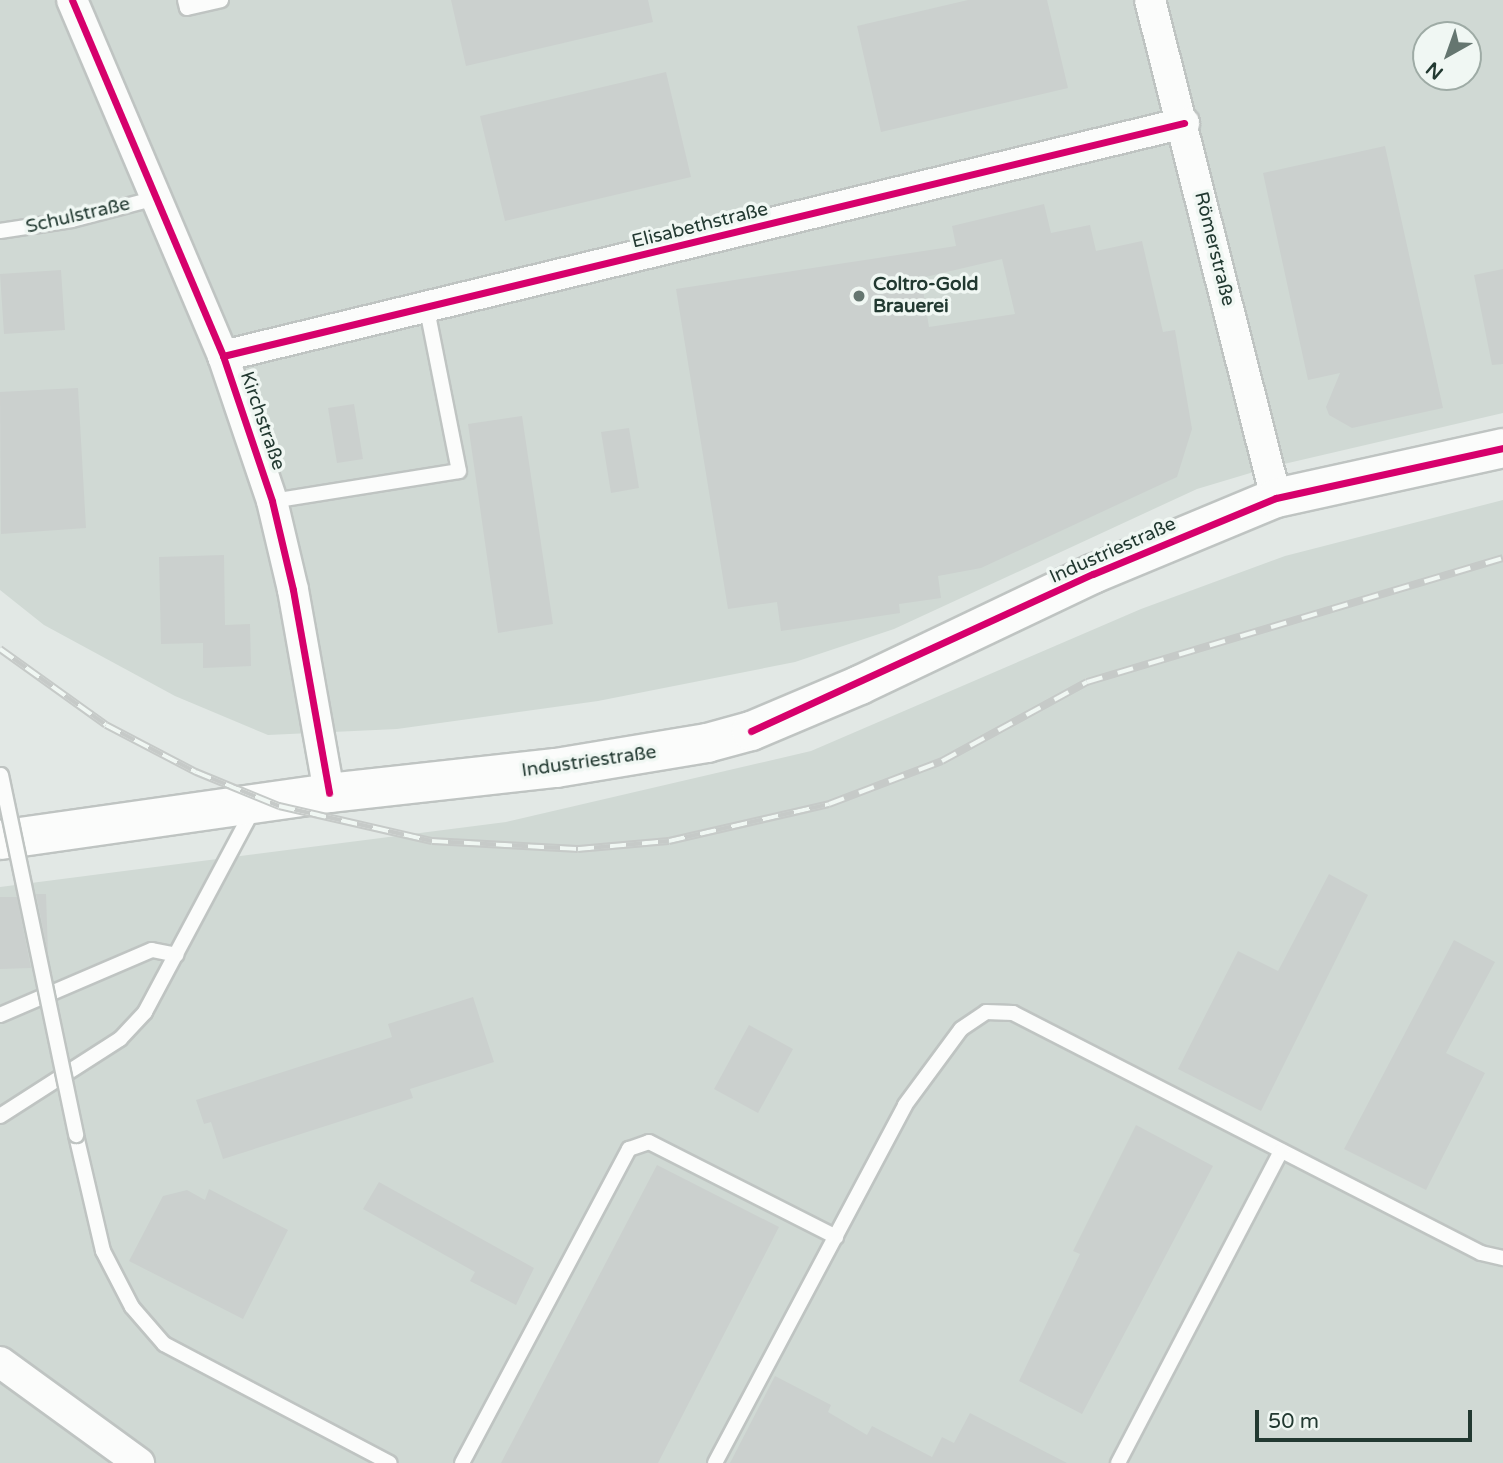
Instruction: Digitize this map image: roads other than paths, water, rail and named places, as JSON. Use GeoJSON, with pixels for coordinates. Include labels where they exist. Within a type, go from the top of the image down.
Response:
{"type":"FeatureCollection","features":[{"type":"Feature","properties":{"kind":"main road","name":"Industriestraße"},"geometry":{"type":"LineString","coordinates":[[0,840],[328,793],[556,768],[751,731],[1093,575],[1276,498],[1503,448]]}},
{"type":"Feature","properties":{"kind":"street","name":"Kirchstraße"},"geometry":{"type":"LineString","coordinates":[[72,0],[223,356],[272,501],[293,590],[328,793]]}},
{"type":"Feature","properties":{"kind":"street","name":"Römerstraße"},"geometry":{"type":"LineString","coordinates":[[1150,0],[1184,123],[1276,498]]}},
{"type":"Feature","properties":{"kind":"street","name":"Elisabethstraße"},"geometry":{"type":"LineString","coordinates":[[223,356],[427,309],[1184,123]]}},
{"type":"Feature","properties":{"kind":"street"},"geometry":{"type":"LineString","coordinates":[[0,1363],[139,1463]]}},
{"type":"Feature","properties":{"kind":"lane"},"geometry":{"type":"LineString","coordinates":[[185,0],[187,8],[221,0]]}},
{"type":"Feature","properties":{"kind":"lane","name":"Schulstraße"},"geometry":{"type":"LineString","coordinates":[[0,231],[72,220],[156,198]]}},
{"type":"Feature","properties":{"kind":"lane"},"geometry":{"type":"LineString","coordinates":[[272,501],[459,471],[427,309]]}},
{"type":"Feature","properties":{"kind":"lane"},"geometry":{"type":"LineString","coordinates":[[0,774],[103,1251],[132,1307],[164,1344],[390,1463]]}},
{"type":"Feature","properties":{"kind":"lane"},"geometry":{"type":"LineString","coordinates":[[0,1115],[120,1039],[145,1012],[255,805]]}},
{"type":"Feature","properties":{"kind":"lane"},"geometry":{"type":"LineString","coordinates":[[0,1015],[152,950],[177,956]]}},
{"type":"Feature","properties":{"kind":"lane"},"geometry":{"type":"LineString","coordinates":[[715,1463],[905,1105],[961,1029],[986,1012],[1013,1013],[1481,1253],[1503,1258]]}},
{"type":"Feature","properties":{"kind":"lane"},"geometry":{"type":"LineString","coordinates":[[462,1463],[629,1149],[649,1142],[836,1237]]}},
{"type":"Feature","properties":{"kind":"lane"},"geometry":{"type":"LineString","coordinates":[[1118,1463],[1281,1151]]}},
{"type":"Feature","properties":{"kind":"railway"},"geometry":{"type":"LineString","coordinates":[[0,649],[106,725],[196,772],[279,806],[432,841],[578,849],[669,841],[829,804],[942,761],[1087,682],[1503,558]]}},
{"type":"Feature","properties":{"kind":"place","name":"Coltro-Gold Brauerei"},"geometry":{"type":"Point","coordinates":[859,296]}}]}
